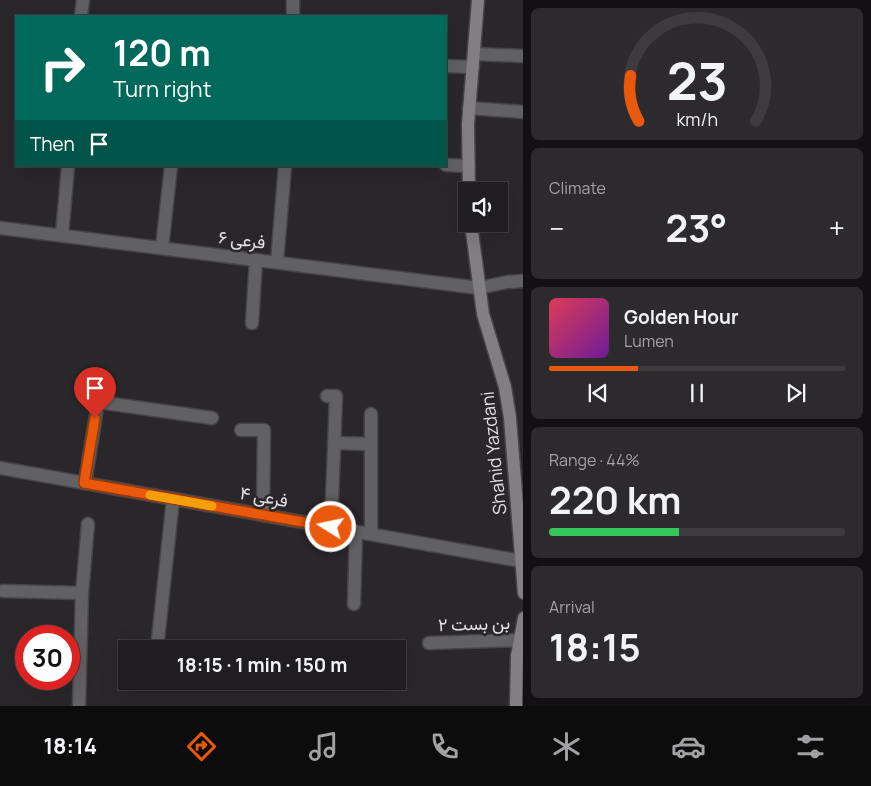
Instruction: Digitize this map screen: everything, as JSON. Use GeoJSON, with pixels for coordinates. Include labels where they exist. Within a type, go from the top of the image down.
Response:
{"type":"FeatureCollection","features":[{"type":"Feature","properties":{"kind":"street"},"geometry":{"type":"LineString","coordinates":[[81,15],[83,0]]}},
{"type":"Feature","properties":{"kind":"street"},"geometry":{"type":"LineString","coordinates":[[292,15],[293,0]]}},
{"type":"Feature","properties":{"kind":"street"},"geometry":{"type":"LineString","coordinates":[[469,182],[470,108],[478,0]]}},
{"type":"Feature","properties":{"kind":"street"},"geometry":{"type":"LineString","coordinates":[[447,66],[523,56]]}},
{"type":"Feature","properties":{"kind":"street"},"geometry":{"type":"LineString","coordinates":[[470,108],[523,112]]}},
{"type":"Feature","properties":{"kind":"street"},"geometry":{"type":"LineString","coordinates":[[447,165],[469,166]]}},
{"type":"Feature","properties":{"kind":"street"},"geometry":{"type":"LineString","coordinates":[[62,235],[68,167]]}},
{"type":"Feature","properties":{"kind":"street"},"geometry":{"type":"LineString","coordinates":[[162,248],[171,167]]}},
{"type":"Feature","properties":{"kind":"street"},"geometry":{"type":"LineString","coordinates":[[278,262],[285,167]]}},
{"type":"Feature","properties":{"kind":"street","name":"فرعی ۶"},"geometry":{"type":"LineString","coordinates":[[0,228],[479,288],[507,282],[523,282]]}},
{"type":"Feature","properties":{"kind":"street","name":"Shahid Yazdani"},"geometry":{"type":"LineString","coordinates":[[472,232],[483,314],[505,388],[510,418],[523,577]]}},
{"type":"Feature","properties":{"kind":"street"},"geometry":{"type":"LineString","coordinates":[[252,323],[256,260]]}},
{"type":"Feature","properties":{"kind":"street"},"geometry":{"type":"LineString","coordinates":[[327,396],[336,396],[331,527]]}},
{"type":"Feature","properties":{"kind":"street"},"geometry":{"type":"LineString","coordinates":[[84,483],[98,402],[212,418]]}},
{"type":"Feature","properties":{"kind":"street"},"geometry":{"type":"LineString","coordinates":[[371,414],[371,534]]}},
{"type":"Feature","properties":{"kind":"street"},"geometry":{"type":"LineString","coordinates":[[241,430],[264,430],[263,515]]}},
{"type":"Feature","properties":{"kind":"street"},"geometry":{"type":"LineString","coordinates":[[334,442],[371,444]]}},
{"type":"Feature","properties":{"kind":"street","name":"فرعی ۴"},"geometry":{"type":"LineString","coordinates":[[0,468],[522,561]]}},
{"type":"Feature","properties":{"kind":"street"},"geometry":{"type":"LineString","coordinates":[[159,640],[173,499]]}},
{"type":"Feature","properties":{"kind":"street"},"geometry":{"type":"LineString","coordinates":[[79,706],[82,594],[88,524]]}},
{"type":"Feature","properties":{"kind":"street"},"geometry":{"type":"LineString","coordinates":[[354,604],[356,532]]}},
{"type":"Feature","properties":{"kind":"street"},"geometry":{"type":"LineString","coordinates":[[3,591],[82,594]]}},
{"type":"Feature","properties":{"kind":"street"},"geometry":{"type":"LineString","coordinates":[[516,706],[517,656],[523,624]]}},
{"type":"Feature","properties":{"kind":"street","name":"بن بست ۲"},"geometry":{"type":"LineString","coordinates":[[429,643],[520,640]]}},
{"type":"Feature","properties":{"kind":"slow traffic"},"geometry":{"type":"LineString","coordinates":[[150,495],[212,506]]}},
{"type":"Feature","properties":{"kind":"route"},"geometry":{"type":"LineString","coordinates":[[95,418],[84,483],[331,527]]}}]}
